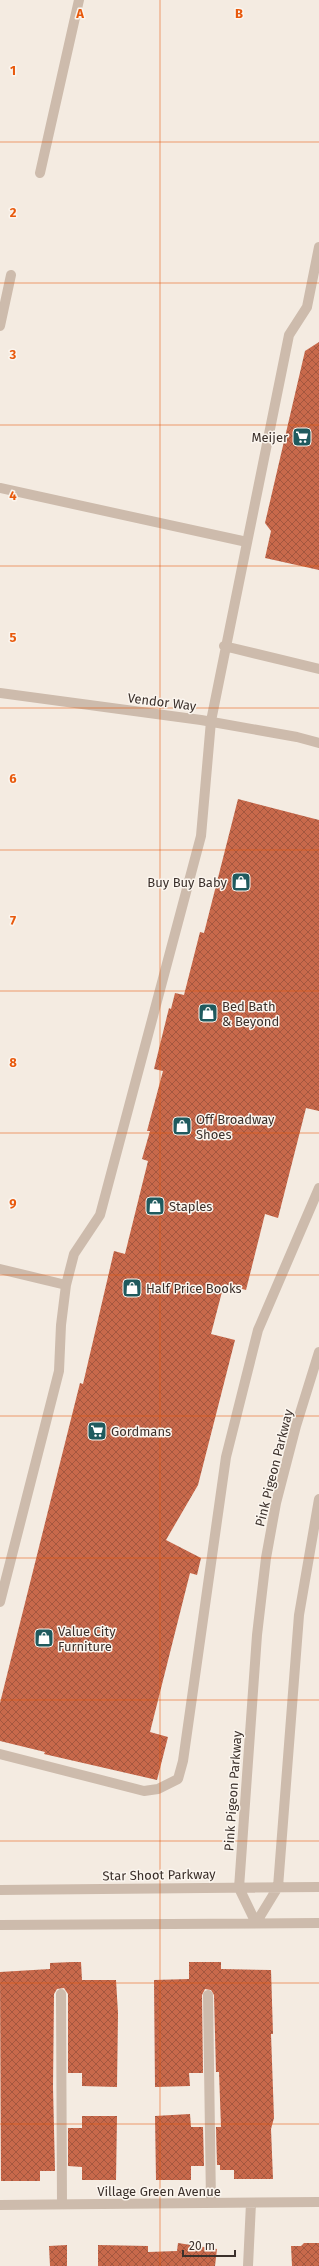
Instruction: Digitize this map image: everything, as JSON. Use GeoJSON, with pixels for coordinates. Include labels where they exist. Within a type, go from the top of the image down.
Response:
{"type":"FeatureCollection","features":[{"type":"Feature","properties":{"kind":"street"},"geometry":{"type":"LineString","coordinates":[[40,173],[78,0]]}},
{"type":"Feature","properties":{"kind":"street"},"geometry":{"type":"LineString","coordinates":[[0,1602],[59,1371],[61,1325],[66,1285],[74,1254],[100,1215],[201,836],[211,721],[224,646],[247,542],[289,335],[307,307],[319,246]]}},
{"type":"Feature","properties":{"kind":"street"},"geometry":{"type":"LineString","coordinates":[[0,326],[12,275]]}},
{"type":"Feature","properties":{"kind":"street"},"geometry":{"type":"LineString","coordinates":[[0,488],[247,542]]}},
{"type":"Feature","properties":{"kind":"street"},"geometry":{"type":"LineString","coordinates":[[224,646],[319,669]]}},
{"type":"Feature","properties":{"kind":"street","name":"Vendor Way"},"geometry":{"type":"LineString","coordinates":[[0,692],[211,721],[297,737],[319,743]]}},
{"type":"Feature","properties":{"kind":"street"},"geometry":{"type":"LineString","coordinates":[[0,1754],[144,1791],[158,1789],[178,1779],[184,1754],[226,1457],[258,1330],[319,1188]]}},
{"type":"Feature","properties":{"kind":"street"},"geometry":{"type":"LineString","coordinates":[[0,1269],[66,1285]]}},
{"type":"Feature","properties":{"kind":"street","name":"Pink Pigeon Parkway"},"geometry":{"type":"LineString","coordinates":[[256,1923],[239,1888],[257,1635],[266,1558],[276,1503],[296,1426],[319,1352]]}},
{"type":"Feature","properties":{"kind":"street"},"geometry":{"type":"LineString","coordinates":[[256,1923],[278,1887],[299,1615],[319,1499]]}},
{"type":"Feature","properties":{"kind":"street","name":"Star Shoot Parkway"},"geometry":{"type":"LineString","coordinates":[[0,1890],[319,1887]]}},
{"type":"Feature","properties":{"kind":"street"},"geometry":{"type":"LineString","coordinates":[[0,1924],[319,1924]]}},
{"type":"Feature","properties":{"kind":"street"},"geometry":{"type":"LineString","coordinates":[[61,1994],[62,2204]]}},
{"type":"Feature","properties":{"kind":"street"},"geometry":{"type":"LineString","coordinates":[[208,1995],[211,2203]]}},
{"type":"Feature","properties":{"kind":"street","name":"Village Green Avenue"},"geometry":{"type":"LineString","coordinates":[[0,2205],[319,2202]]}},
{"type":"Feature","properties":{"kind":"street"},"geometry":{"type":"LineString","coordinates":[[248,2266],[251,2203]]}},
{"type":"Feature","properties":{"kind":"building","name":"Meijer"},"geometry":{"type":"Polygon","coordinates":[[[319,342],[319,570],[265,558],[271,531],[265,523],[305,351],[319,342]]]}},
{"type":"Feature","properties":{"kind":"building"},"geometry":{"type":"Polygon","coordinates":[[[238,799],[319,820],[319,1111],[306,1108],[278,1218],[265,1214],[246,1290],[224,1284],[211,1334],[235,1340],[198,1485],[166,1540],[201,1558],[197,1575],[190,1573],[150,1732],[168,1737],[157,1780],[44,1754],[45,1752],[0,1741],[0,1703],[80,1383],[83,1384],[114,1251],[125,1254],[148,1161],[142,1159],[150,1131],[147,1131],[163,1071],[154,1069],[169,1008],[171,1009],[175,993],[184,995],[200,932],[204,933],[238,799]]]}},
{"type":"Feature","properties":{"kind":"building"},"geometry":{"type":"Polygon","coordinates":[[[81,1962],[82,1980],[116,1980],[118,2013],[117,2087],[82,2086],[82,2073],[68,2073],[68,1994],[64,1988],[57,1989],[54,1994],[53,2087],[55,2171],[40,2171],[40,2181],[1,2181],[0,1972],[50,1969],[50,1963],[81,1962]]]}},
{"type":"Feature","properties":{"kind":"building"},"geometry":{"type":"Polygon","coordinates":[[[189,1962],[221,1962],[221,1969],[271,1970],[273,2034],[271,2034],[274,2118],[271,2129],[273,2179],[234,2179],[234,2170],[220,2170],[220,2165],[217,2165],[216,2127],[221,2127],[219,2072],[216,2072],[214,1995],[211,1990],[205,1989],[202,1995],[203,2073],[189,2073],[190,2086],[155,2087],[154,1980],[189,1979],[189,1962]]]}},
{"type":"Feature","properties":{"kind":"building"},"geometry":{"type":"Polygon","coordinates":[[[190,2114],[191,2127],[203,2127],[204,2166],[191,2166],[191,2180],[156,2180],[155,2116],[190,2114]]]}},
{"type":"Feature","properties":{"kind":"building"},"geometry":{"type":"Polygon","coordinates":[[[82,2116],[117,2116],[116,2180],[82,2180],[82,2167],[68,2166],[68,2128],[82,2128],[82,2116]]]}},
{"type":"Feature","properties":{"kind":"building"},"geometry":{"type":"Polygon","coordinates":[[[178,2243],[217,2249],[215,2266],[98,2266],[98,2245],[148,2246],[148,2252],[177,2251],[178,2243]]]}},
{"type":"Feature","properties":{"kind":"building"},"geometry":{"type":"Polygon","coordinates":[[[304,2243],[319,2243],[319,2266],[292,2266],[291,2246],[301,2246],[304,2243]]]}},
{"type":"Feature","properties":{"kind":"building"},"geometry":{"type":"Polygon","coordinates":[[[67,2245],[67,2266],[50,2266],[49,2246],[67,2245]]]}},
{"type":"Feature","properties":{"kind":"place","name":"Meijer"},"geometry":{"type":"Point","coordinates":[302,437]}},
{"type":"Feature","properties":{"kind":"place","name":"Buy Buy Baby"},"geometry":{"type":"Point","coordinates":[241,882]}},
{"type":"Feature","properties":{"kind":"place","name":"Bed Bath & Beyond"},"geometry":{"type":"Point","coordinates":[208,1013]}},
{"type":"Feature","properties":{"kind":"place","name":"Off Broadway Shoes"},"geometry":{"type":"Point","coordinates":[182,1126]}},
{"type":"Feature","properties":{"kind":"place","name":"Staples"},"geometry":{"type":"Point","coordinates":[155,1206]}},
{"type":"Feature","properties":{"kind":"place","name":"Half Price Books"},"geometry":{"type":"Point","coordinates":[132,1288]}},
{"type":"Feature","properties":{"kind":"place","name":"Gordmans"},"geometry":{"type":"Point","coordinates":[97,1431]}},
{"type":"Feature","properties":{"kind":"place","name":"Value City Furniture"},"geometry":{"type":"Point","coordinates":[44,1638]}}]}
